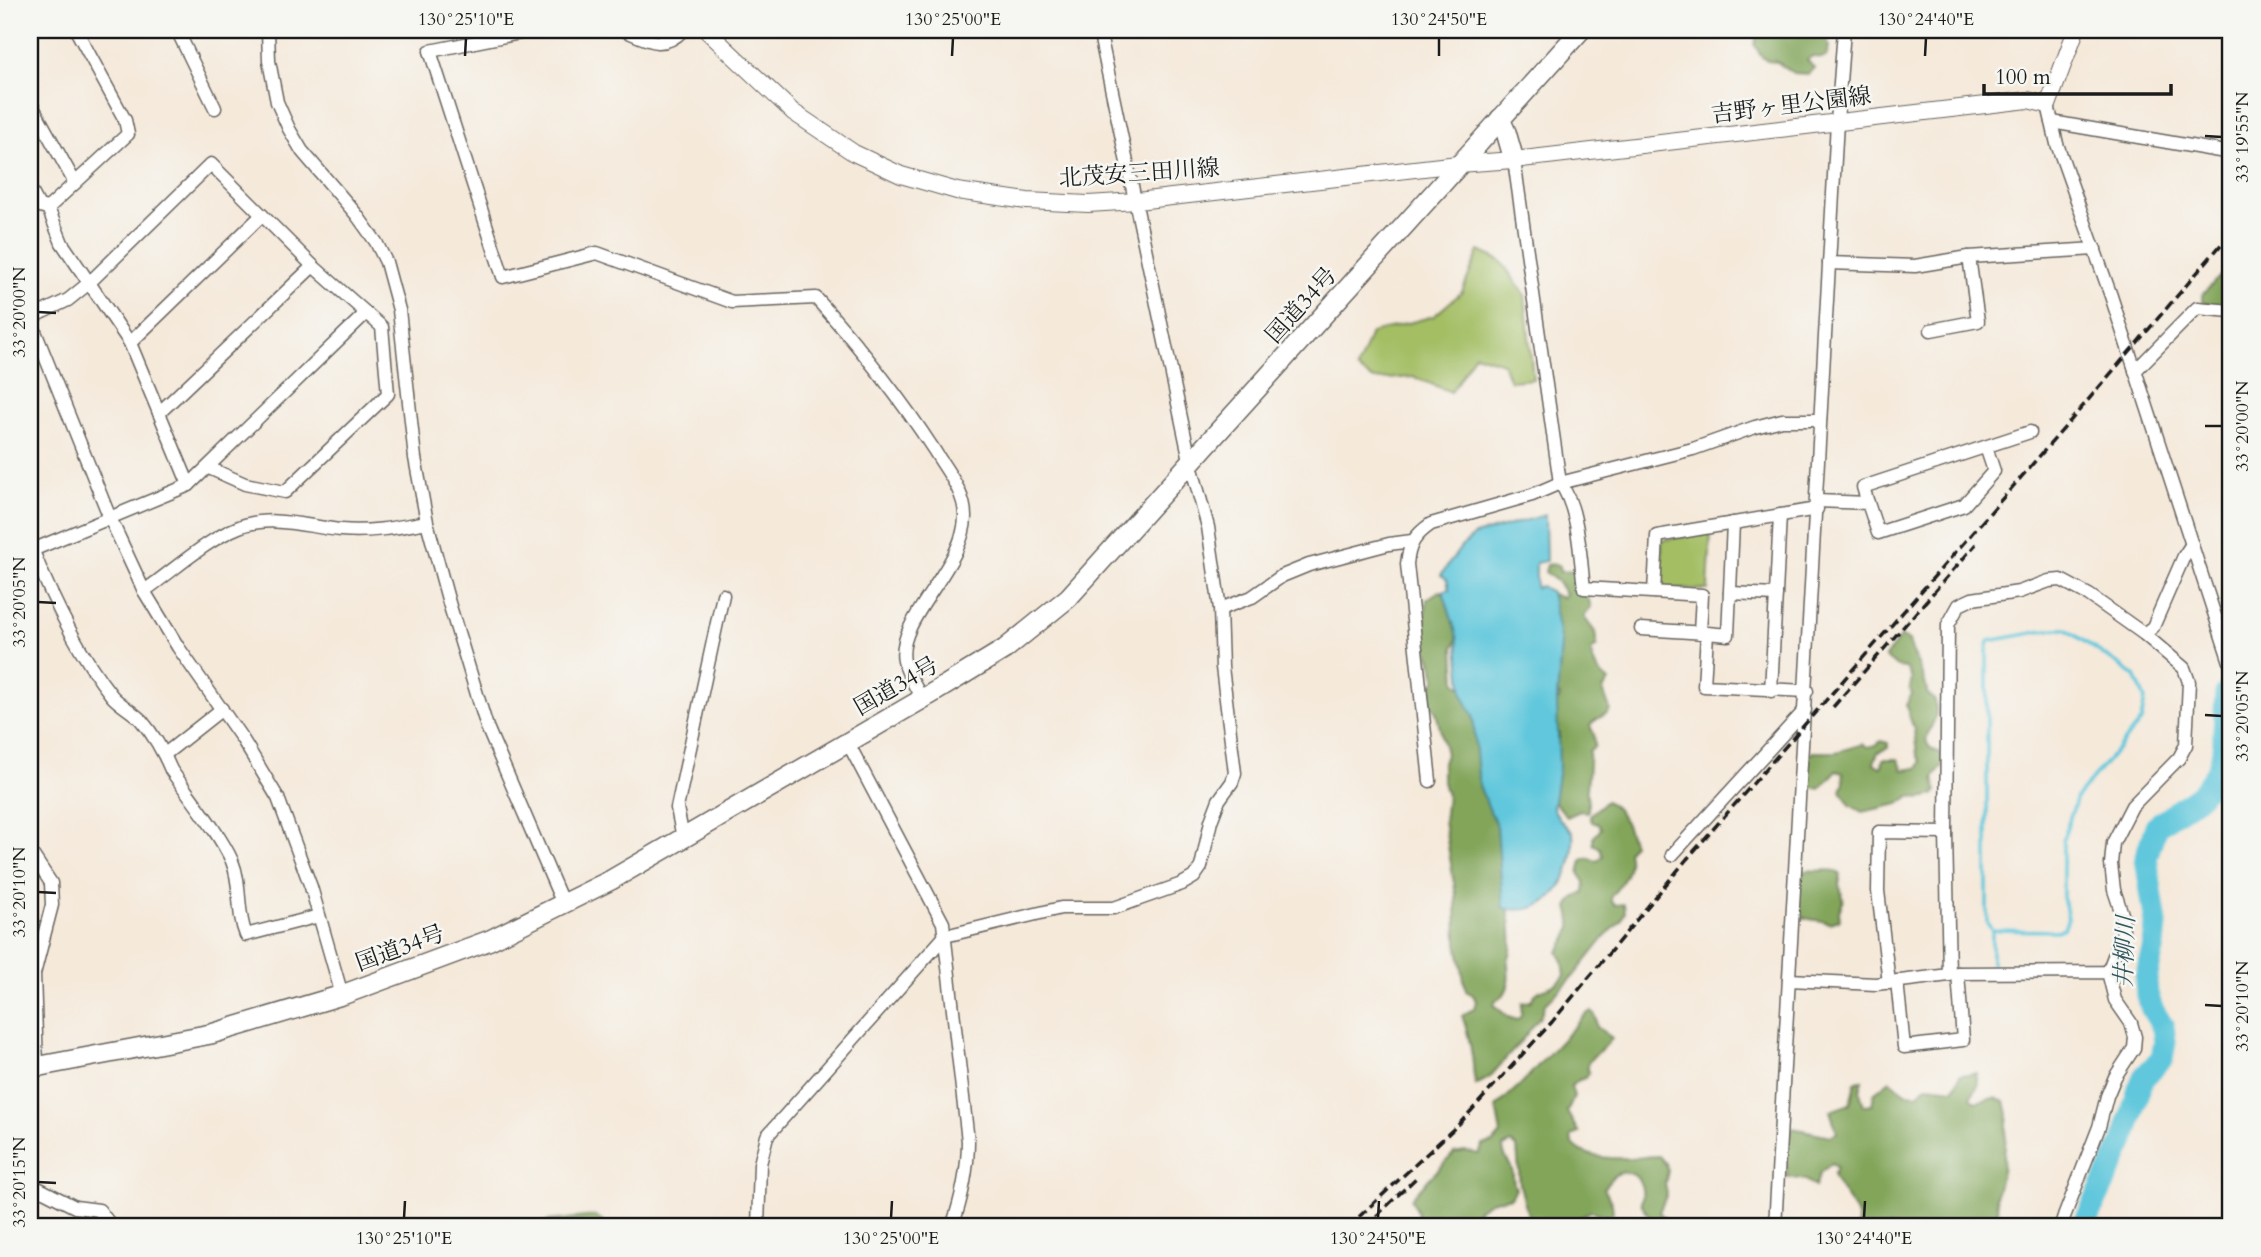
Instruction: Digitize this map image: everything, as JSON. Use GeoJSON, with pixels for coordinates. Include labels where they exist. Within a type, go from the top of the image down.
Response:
{"type":"FeatureCollection","features":[{"type":"Feature","properties":{"kind":"highway","name":"国道34号"},"geometry":{"type":"LineString","coordinates":[[33,1068],[211,1034],[342,995],[490,940],[563,904],[683,838],[1006,649],[1068,598],[1191,465],[1458,164],[1581,30]]}},
{"type":"Feature","properties":{"kind":"highway"},"geometry":{"type":"LineString","coordinates":[[1500,119],[1514,160]]}},
{"type":"Feature","properties":{"kind":"main road","name":"北茂安三田川線"},"geometry":{"type":"LineString","coordinates":[[706,30],[793,112],[854,153],[901,175],[957,191],[1027,201],[1088,204],[1137,201],[1458,164]]}},
{"type":"Feature","properties":{"kind":"main road"},"geometry":{"type":"LineString","coordinates":[[2048,105],[2076,30]]}},
{"type":"Feature","properties":{"kind":"main road","name":"吉野ヶ里公園線"},"geometry":{"type":"LineString","coordinates":[[1458,164],[1514,160],[2028,100],[2048,105]]}},
{"type":"Feature","properties":{"kind":"street"},"geometry":{"type":"LineString","coordinates":[[48,208],[128,134],[125,120],[76,30]]}},
{"type":"Feature","properties":{"kind":"street"},"geometry":{"type":"LineString","coordinates":[[177,30],[215,108]]}},
{"type":"Feature","properties":{"kind":"street"},"geometry":{"type":"LineString","coordinates":[[268,30],[269,61],[277,102],[289,130],[369,233],[387,262],[398,310],[415,458],[427,522],[449,603],[487,727],[563,904]]}},
{"type":"Feature","properties":{"kind":"street"},"geometry":{"type":"LineString","coordinates":[[535,30],[430,51],[503,276],[597,253],[732,302],[817,298],[912,416],[963,499],[964,531],[958,547],[905,637],[904,660],[922,699]]}},
{"type":"Feature","properties":{"kind":"street"},"geometry":{"type":"LineString","coordinates":[[624,30],[651,41],[664,43],[683,30]]}},
{"type":"Feature","properties":{"kind":"street"},"geometry":{"type":"LineString","coordinates":[[758,1227],[760,1164],[767,1136],[945,936],[1061,908],[1114,908],[1182,884],[1194,877],[1201,867],[1211,821],[1219,800],[1232,782],[1234,773],[1223,680],[1220,609],[1208,527],[1191,465],[1099,30]]}},
{"type":"Feature","properties":{"kind":"street"},"geometry":{"type":"LineString","coordinates":[[1775,1227],[1844,30]]}},
{"type":"Feature","properties":{"kind":"street"},"geometry":{"type":"LineString","coordinates":[[30,102],[75,183]]}},
{"type":"Feature","properties":{"kind":"street"},"geometry":{"type":"LineString","coordinates":[[2048,105],[2057,145],[2095,249],[2230,662]]}},
{"type":"Feature","properties":{"kind":"street"},"geometry":{"type":"LineString","coordinates":[[2052,122],[2231,153]]}},
{"type":"Feature","properties":{"kind":"street"},"geometry":{"type":"LineString","coordinates":[[1514,160],[1560,484],[1568,494],[1577,533],[1584,588],[1702,595],[1704,686],[1807,691]]}},
{"type":"Feature","properties":{"kind":"street"},"geometry":{"type":"LineString","coordinates":[[209,468],[245,484],[285,492],[388,394],[382,327],[313,265],[211,164],[89,283],[68,300],[30,319],[110,518],[144,591],[178,647],[243,740],[278,798],[311,887],[342,995]]}},
{"type":"Feature","properties":{"kind":"street"},"geometry":{"type":"LineString","coordinates":[[30,189],[39,206],[48,208]]}},
{"type":"Feature","properties":{"kind":"street"},"geometry":{"type":"LineString","coordinates":[[48,208],[62,243],[130,343],[188,485]]}},
{"type":"Feature","properties":{"kind":"street"},"geometry":{"type":"LineString","coordinates":[[130,343],[262,215]]}},
{"type":"Feature","properties":{"kind":"street"},"geometry":{"type":"LineString","coordinates":[[1829,263],[1915,267],[1969,257],[2095,249]]}},
{"type":"Feature","properties":{"kind":"street"},"geometry":{"type":"LineString","coordinates":[[1931,330],[1978,321],[1969,257]]}},
{"type":"Feature","properties":{"kind":"street"},"geometry":{"type":"LineString","coordinates":[[159,413],[313,265]]}},
{"type":"Feature","properties":{"kind":"street"},"geometry":{"type":"LineString","coordinates":[[2135,372],[2197,307],[2231,311]]}},
{"type":"Feature","properties":{"kind":"street"},"geometry":{"type":"LineString","coordinates":[[319,916],[246,935],[240,919],[239,883],[232,860],[141,720],[113,698],[96,672],[54,599],[31,549],[188,485],[209,468],[366,313]]}},
{"type":"Feature","properties":{"kind":"street"},"geometry":{"type":"LineString","coordinates":[[1220,609],[1252,597],[1282,576],[1309,565],[1412,541],[1431,524],[1532,495],[1560,484],[1693,449],[1755,427],[1782,420],[1820,420]]}},
{"type":"Feature","properties":{"kind":"street"},"geometry":{"type":"LineString","coordinates":[[1986,447],[1994,471],[1964,505],[1878,533],[1863,487],[2030,432]]}},
{"type":"Feature","properties":{"kind":"street"},"geometry":{"type":"LineString","coordinates":[[1654,592],[1657,536],[1780,515],[1817,505],[1868,503]]}},
{"type":"Feature","properties":{"kind":"street"},"geometry":{"type":"LineString","coordinates":[[1771,691],[1780,515]]}},
{"type":"Feature","properties":{"kind":"street"},"geometry":{"type":"LineString","coordinates":[[144,591],[218,538],[240,527],[265,521],[342,531],[375,530],[427,522]]}},
{"type":"Feature","properties":{"kind":"street"},"geometry":{"type":"LineString","coordinates":[[1642,629],[1728,635],[1733,523]]}},
{"type":"Feature","properties":{"kind":"street"},"geometry":{"type":"LineString","coordinates":[[1412,541],[1407,564],[1430,781]]}},
{"type":"Feature","properties":{"kind":"street"},"geometry":{"type":"LineString","coordinates":[[2144,634],[2153,627],[2184,556],[2192,544]]}},
{"type":"Feature","properties":{"kind":"street"},"geometry":{"type":"LineString","coordinates":[[1946,833],[1879,832],[1878,891],[1904,1047],[1963,1040],[1953,974],[1946,833],[1948,625],[1959,605],[1972,599],[2019,592],[2049,581],[2061,580],[2089,595],[2144,634],[2184,668],[2189,682],[2186,745],[2179,758],[2132,806],[2113,843],[2111,864],[2114,890],[2122,914],[2123,932],[2108,972],[2115,1000],[2131,1023],[2135,1037],[2134,1048],[2115,1077],[2107,1096],[2099,1127],[2060,1227]]}},
{"type":"Feature","properties":{"kind":"street"},"geometry":{"type":"LineString","coordinates":[[1730,593],[1776,595]]}},
{"type":"Feature","properties":{"kind":"street"},"geometry":{"type":"LineString","coordinates":[[683,838],[677,808],[723,595]]}},
{"type":"Feature","properties":{"kind":"street"},"geometry":{"type":"LineString","coordinates":[[165,754],[222,709]]}},
{"type":"Feature","properties":{"kind":"street"},"geometry":{"type":"LineString","coordinates":[[1672,855],[1805,710]]}},
{"type":"Feature","properties":{"kind":"street"},"geometry":{"type":"LineString","coordinates":[[848,743],[938,911],[945,936],[968,1141],[968,1168],[963,1195],[952,1227]]}},
{"type":"Feature","properties":{"kind":"street"},"geometry":{"type":"LineString","coordinates":[[30,851],[51,883],[52,905],[34,974],[33,1068]]}},
{"type":"Feature","properties":{"kind":"street"},"geometry":{"type":"LineString","coordinates":[[1789,980],[1893,982],[1953,974],[2108,972]]}},
{"type":"Feature","properties":{"kind":"street"},"geometry":{"type":"LineString","coordinates":[[30,1184],[75,1206],[99,1210],[111,1227]]}},
{"type":"Feature","properties":{"kind":"green space"},"geometry":{"type":"Polygon","coordinates":[[[1764,30],[1826,30],[1829,47],[1826,57],[1812,56],[1807,60],[1814,68],[1808,74],[1793,73],[1777,62],[1767,61],[1761,56],[1754,44],[1757,37],[1766,32],[1764,30]]]}},
{"type":"Feature","properties":{"kind":"green space"},"geometry":{"type":"Polygon","coordinates":[[[1479,251],[1501,261],[1525,295],[1533,379],[1510,381],[1503,363],[1475,354],[1451,392],[1414,377],[1374,380],[1357,369],[1371,333],[1434,316],[1462,292],[1479,251]]]}},
{"type":"Feature","properties":{"kind":"green space"},"geometry":{"type":"Polygon","coordinates":[[[2231,265],[2231,306],[2202,302],[2202,295],[2231,265]]]}},
{"type":"Feature","properties":{"kind":"green space"},"geometry":{"type":"Polygon","coordinates":[[[1711,532],[1708,590],[1661,589],[1662,540],[1711,532]]]}},
{"type":"Feature","properties":{"kind":"green space"},"geometry":{"type":"Polygon","coordinates":[[[1547,565],[1559,566],[1560,572],[1573,571],[1584,588],[1591,607],[1584,617],[1595,632],[1597,646],[1591,651],[1593,661],[1609,681],[1603,690],[1610,710],[1590,726],[1595,746],[1589,751],[1588,812],[1580,811],[1567,817],[1551,797],[1553,742],[1559,740],[1560,733],[1551,733],[1554,701],[1559,700],[1560,696],[1554,692],[1547,592],[1562,598],[1565,594],[1559,583],[1545,572],[1547,565]]]}},
{"type":"Feature","properties":{"kind":"green space"},"geometry":{"type":"Polygon","coordinates":[[[1439,591],[1450,594],[1460,632],[1454,647],[1456,682],[1467,691],[1491,782],[1511,928],[1507,989],[1494,1005],[1508,1017],[1517,1020],[1521,1016],[1522,1003],[1531,1001],[1538,992],[1556,984],[1565,975],[1563,961],[1558,952],[1570,931],[1568,907],[1574,898],[1584,893],[1585,882],[1579,873],[1582,860],[1586,858],[1597,861],[1603,856],[1600,848],[1593,844],[1593,838],[1601,829],[1598,824],[1592,822],[1590,815],[1606,801],[1612,805],[1624,820],[1633,844],[1628,852],[1629,864],[1625,876],[1611,896],[1611,901],[1616,905],[1624,904],[1625,912],[1621,921],[1573,977],[1545,1004],[1540,1017],[1489,1078],[1476,1085],[1462,1016],[1474,1008],[1476,1001],[1473,995],[1466,991],[1457,943],[1456,895],[1444,821],[1447,796],[1442,766],[1446,754],[1436,712],[1429,702],[1436,680],[1426,646],[1425,617],[1427,599],[1439,591]]]}},
{"type":"Feature","properties":{"kind":"green space"},"geometry":{"type":"Polygon","coordinates":[[[1901,636],[1909,641],[1927,693],[1935,700],[1936,715],[1927,742],[1942,755],[1943,765],[1934,778],[1937,791],[1934,795],[1921,798],[1910,796],[1899,804],[1862,812],[1850,805],[1841,791],[1843,773],[1836,771],[1820,789],[1807,786],[1806,762],[1812,752],[1836,752],[1863,744],[1867,747],[1876,745],[1881,741],[1888,743],[1888,748],[1878,752],[1874,763],[1880,767],[1883,759],[1898,759],[1903,770],[1917,768],[1921,762],[1906,705],[1912,694],[1912,679],[1906,668],[1897,667],[1885,657],[1901,636]]]}},
{"type":"Feature","properties":{"kind":"green space"},"geometry":{"type":"Polygon","coordinates":[[[1808,870],[1830,870],[1841,875],[1839,885],[1844,900],[1839,911],[1840,920],[1829,923],[1797,915],[1800,877],[1808,870]]]}},
{"type":"Feature","properties":{"kind":"green space"},"geometry":{"type":"Polygon","coordinates":[[[1592,1011],[1597,1027],[1612,1038],[1587,1065],[1589,1072],[1585,1078],[1571,1086],[1574,1096],[1567,1112],[1579,1133],[1571,1136],[1572,1143],[1580,1150],[1601,1157],[1659,1156],[1668,1171],[1665,1184],[1667,1194],[1659,1212],[1674,1224],[1674,1227],[1647,1227],[1649,1217],[1641,1203],[1641,1185],[1637,1178],[1625,1172],[1611,1179],[1604,1188],[1612,1204],[1613,1213],[1607,1216],[1591,1211],[1580,1218],[1579,1227],[1531,1227],[1520,1185],[1517,1147],[1511,1143],[1503,1147],[1503,1151],[1512,1170],[1516,1189],[1511,1197],[1490,1202],[1477,1210],[1483,1225],[1419,1227],[1418,1212],[1411,1199],[1454,1153],[1465,1151],[1479,1154],[1483,1145],[1493,1143],[1501,1134],[1496,1107],[1586,1014],[1592,1011]]]}},
{"type":"Feature","properties":{"kind":"green space"},"geometry":{"type":"Polygon","coordinates":[[[1976,1073],[1978,1085],[1971,1097],[1976,1102],[1994,1098],[2005,1101],[2008,1114],[2003,1166],[1996,1197],[1998,1211],[1989,1227],[1858,1227],[1856,1214],[1833,1175],[1837,1168],[1832,1163],[1820,1173],[1815,1187],[1806,1180],[1787,1177],[1786,1146],[1792,1128],[1831,1136],[1837,1132],[1830,1111],[1850,1104],[1855,1083],[1862,1080],[1860,1091],[1864,1106],[1872,1105],[1874,1093],[1890,1080],[1905,1093],[1917,1094],[1927,1086],[1954,1089],[1960,1075],[1976,1073]]]}},
{"type":"Feature","properties":{"kind":"green space"},"geometry":{"type":"Polygon","coordinates":[[[596,1216],[611,1227],[533,1227],[547,1221],[596,1216]]]}},
{"type":"Feature","properties":{"kind":"water"},"geometry":{"type":"Polygon","coordinates":[[[1545,515],[1546,561],[1536,563],[1536,588],[1541,586],[1551,592],[1561,643],[1557,701],[1559,768],[1553,808],[1573,833],[1573,849],[1565,879],[1557,891],[1535,907],[1520,910],[1503,908],[1497,827],[1479,786],[1473,716],[1463,696],[1457,636],[1443,591],[1449,589],[1447,579],[1441,575],[1461,547],[1475,535],[1545,515]]]}},
{"type":"Feature","properties":{"kind":"waterway"},"geometry":{"type":"LineString","coordinates":[[1992,930],[1987,923],[1989,641],[2066,629],[2135,676],[2145,699],[2141,721],[2077,797],[2063,839],[2063,897],[2068,918],[2064,928],[2057,931],[1992,930],[1992,964]]}},
{"type":"Feature","properties":{"kind":"waterway","name":"井柳川"},"geometry":{"type":"LineString","coordinates":[[2083,1227],[2123,1143],[2144,1077],[2162,1058],[2165,1042],[2163,1027],[2147,994],[2146,979],[2156,924],[2146,858],[2156,826],[2200,795],[2218,770],[2223,752],[2226,694],[2231,689]]}},
{"type":"Feature","properties":{"kind":"railway"},"geometry":{"type":"LineString","coordinates":[[1348,1227],[1460,1123],[1552,1022],[1687,859],[2231,233]]}},
{"type":"Feature","properties":{"kind":"railway"},"geometry":{"type":"LineString","coordinates":[[1833,707],[1976,544]]}},
{"type":"Feature","properties":{"kind":"railway"},"geometry":{"type":"LineString","coordinates":[[1365,1227],[1418,1176]]}}]}
